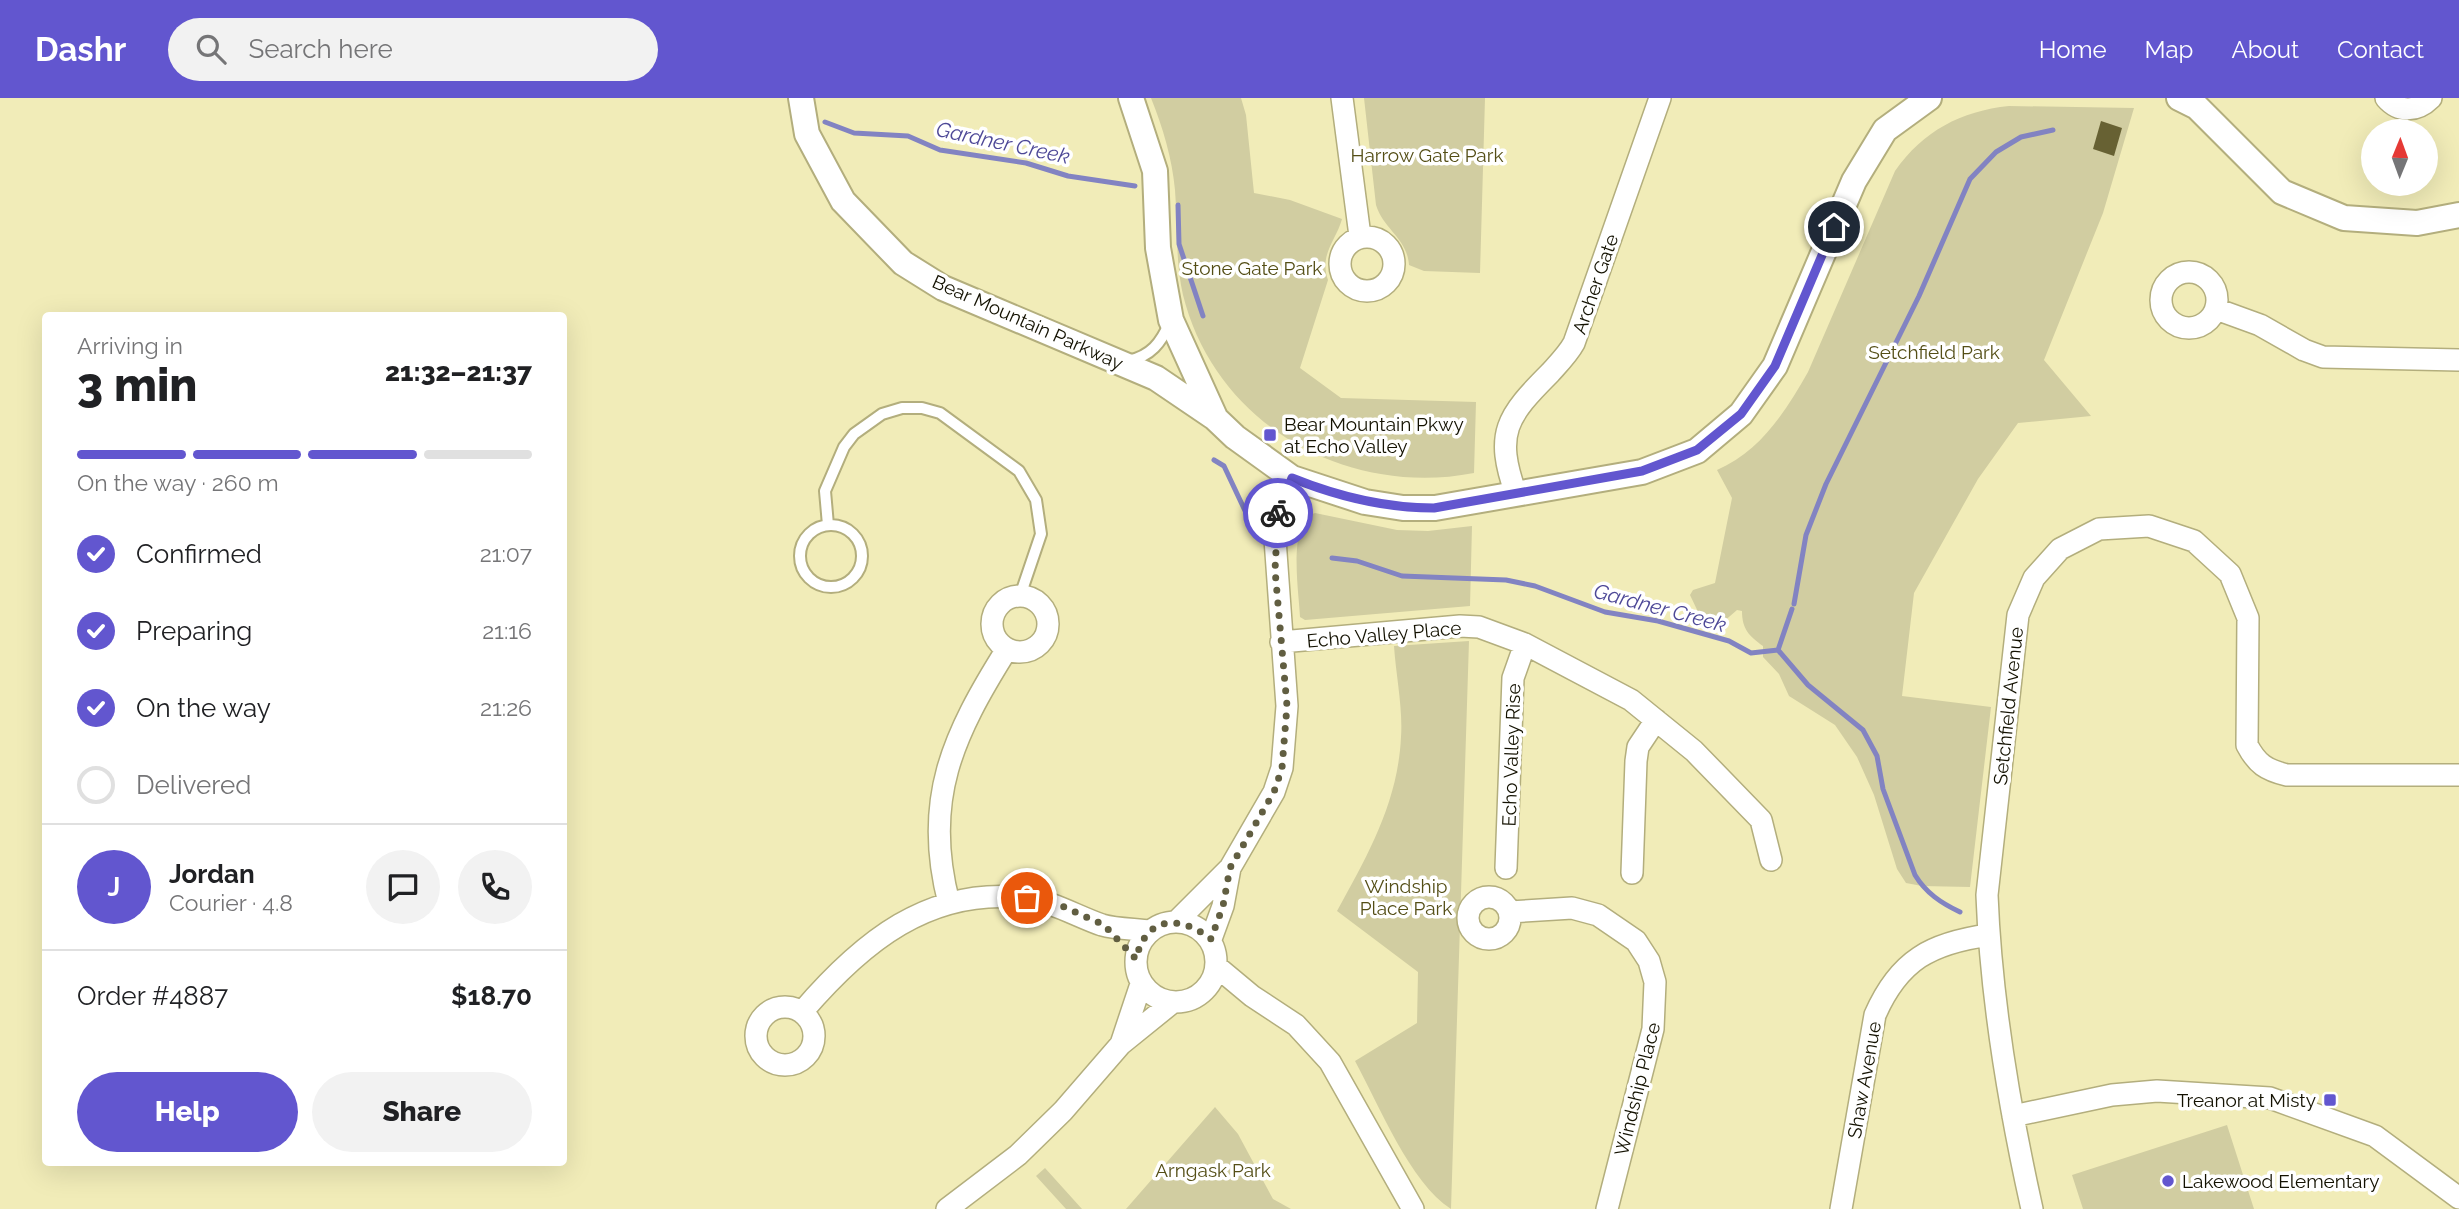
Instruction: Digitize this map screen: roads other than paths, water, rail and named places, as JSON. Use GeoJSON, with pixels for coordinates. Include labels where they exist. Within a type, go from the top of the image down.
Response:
{"type":"FeatureCollection","features":[{"type":"Feature","properties":{"kind":"street","name":"Bear Mountain Parkway"},"geometry":{"type":"LineString","coordinates":[[801,98],[807,134],[843,201],[903,263],[943,288],[1156,378],[1215,418],[1235,438],[1292,478],[1326,492],[1403,509],[1434,508],[1653,468],[1697,450],[1741,414],[1775,366],[1854,181],[1885,130],[1929,98]]}},
{"type":"Feature","properties":{"kind":"street","name":"Bear Mountain Parkway"},"geometry":{"type":"LineString","coordinates":[[1131,98],[1155,171],[1158,248],[1171,320],[1215,418]]}},
{"type":"Feature","properties":{"kind":"street"},"geometry":{"type":"LineString","coordinates":[[1342,98],[1360,236]]}},
{"type":"Feature","properties":{"kind":"street","name":"Archer Gate"},"geometry":{"type":"LineString","coordinates":[[1516,494],[1506,456],[1506,429],[1517,406],[1567,355],[1574,343],[1660,98]]}},
{"type":"Feature","properties":{"kind":"street"},"geometry":{"type":"LineString","coordinates":[[2179,98],[2197,107],[2282,192],[2344,218],[2417,223],[2459,215]]}},
{"type":"Feature","properties":{"kind":"street"},"geometry":{"type":"LineString","coordinates":[[2386,98],[2401,109],[2411,110],[2421,107],[2431,98]]}},
{"type":"Feature","properties":{"kind":"street"},"geometry":{"type":"LineString","coordinates":[[2216,309],[2260,325],[2304,350],[2323,357],[2459,360]]}},
{"type":"Feature","properties":{"kind":"street"},"geometry":{"type":"LineString","coordinates":[[1176,922],[1230,868],[1274,792],[1282,768],[1287,706],[1275,539],[1277,518],[1292,478]]}},
{"type":"Feature","properties":{"kind":"street","name":"Setchfield Avenue"},"geometry":{"type":"LineString","coordinates":[[2032,1209],[2012,1116],[1989,935],[1987,895],[2018,615],[2034,578],[2060,549],[2099,529],[2149,526],[2194,541],[2230,574],[2248,618],[2247,745],[2256,761],[2269,771],[2287,775],[2459,775]]}},
{"type":"Feature","properties":{"kind":"street"},"geometry":{"type":"LineString","coordinates":[[1020,596],[1040,604],[1048,625],[1038,645],[1029,650],[1007,649],[998,642],[992,622],[1000,603],[1020,596]]}},
{"type":"Feature","properties":{"kind":"street","name":"Echo Valley Place"},"geometry":{"type":"LineString","coordinates":[[1281,642],[1460,626],[1479,628],[1525,644],[1631,700],[1694,751],[1761,820],[1771,860]]}},
{"type":"Feature","properties":{"kind":"street","name":"Echo Valley Rise"},"geometry":{"type":"LineString","coordinates":[[1506,868],[1513,678],[1525,644]]}},
{"type":"Feature","properties":{"kind":"street"},"geometry":{"type":"LineString","coordinates":[[949,903],[937,837],[945,775],[956,745],[1007,649]]}},
{"type":"Feature","properties":{"kind":"street"},"geometry":{"type":"LineString","coordinates":[[1632,873],[1638,747],[1656,720]]}},
{"type":"Feature","properties":{"kind":"street"},"geometry":{"type":"LineString","coordinates":[[1203,992],[1216,966],[1211,939],[1223,906],[1230,868]]}},
{"type":"Feature","properties":{"kind":"street"},"geometry":{"type":"LineString","coordinates":[[802,1012],[825,986],[888,930],[949,903],[992,897],[1027,898],[1062,906],[1104,925],[1150,931]]}},
{"type":"Feature","properties":{"kind":"street","name":"Windship Place"},"geometry":{"type":"LineString","coordinates":[[1510,912],[1572,908],[1598,915],[1636,941],[1649,961],[1655,982],[1653,1029],[1607,1209]]}},
{"type":"Feature","properties":{"kind":"street"},"geometry":{"type":"LineString","coordinates":[[1121,1044],[1141,984],[1136,959],[1139,945],[1150,931],[1162,924],[1176,922],[1195,927],[1211,939]]}},
{"type":"Feature","properties":{"kind":"street"},"geometry":{"type":"LineString","coordinates":[[1104,925],[1136,959]]}},
{"type":"Feature","properties":{"kind":"street","name":"Shaw Avenue"},"geometry":{"type":"LineString","coordinates":[[1841,1209],[1875,1014],[1884,993],[1916,958],[1956,939],[1989,935]]}},
{"type":"Feature","properties":{"kind":"street"},"geometry":{"type":"LineString","coordinates":[[1216,966],[1252,996],[1296,1025],[1330,1062],[1413,1209]]}},
{"type":"Feature","properties":{"kind":"street"},"geometry":{"type":"LineString","coordinates":[[1141,984],[1154,996],[1173,1002]]}},
{"type":"Feature","properties":{"kind":"street"},"geometry":{"type":"LineString","coordinates":[[947,1209],[1018,1155],[1063,1111],[1121,1044],[1173,1002],[1203,992],[1252,996]]}},
{"type":"Feature","properties":{"kind":"street"},"geometry":{"type":"LineString","coordinates":[[2012,1116],[2112,1095],[2157,1091],[2270,1098],[2375,1136],[2459,1198]]}},
{"type":"Feature","properties":{"kind":"lane"},"geometry":{"type":"LineString","coordinates":[[1122,363],[1142,358],[1154,349],[1171,320]]}},
{"type":"Feature","properties":{"kind":"lane"},"geometry":{"type":"LineString","coordinates":[[828,525],[825,491],[844,447],[854,434],[882,414],[902,408],[922,408],[940,413],[1019,471],[1036,500],[1041,534],[1020,596]]}},
{"type":"Feature","properties":{"kind":"lane"},"geometry":{"type":"LineString","coordinates":[[828,525],[841,526],[852,533],[860,544],[863,556],[860,569],[852,580],[841,587],[828,588],[815,584],[805,575],[800,563],[800,550],[805,538],[815,529],[828,525]]}},
{"type":"Feature","properties":{"kind":"waterway","name":"Gardner Creek"},"geometry":{"type":"LineString","coordinates":[[825,122],[854,133],[908,136],[940,150],[1026,163],[1068,176],[1135,186]]}},
{"type":"Feature","properties":{"kind":"waterway"},"geometry":{"type":"LineString","coordinates":[[1794,604],[1806,535],[1826,484],[1919,296],[1970,179],[1996,152],[2021,137],[2053,130]]}},
{"type":"Feature","properties":{"kind":"waterway","name":"Gardner Creek"},"geometry":{"type":"LineString","coordinates":[[1178,205],[1179,244],[1203,316]]}},
{"type":"Feature","properties":{"kind":"waterway","name":"Gardner Creek"},"geometry":{"type":"LineString","coordinates":[[1214,460],[1224,466],[1248,517]]}},
{"type":"Feature","properties":{"kind":"waterway","name":"Gardner Creek"},"geometry":{"type":"LineString","coordinates":[[1332,558],[1357,561],[1402,576],[1506,580],[1535,586],[1605,612],[1658,621],[1729,641],[1751,653],[1778,650],[1808,685],[1863,730],[1877,756],[1883,789],[1915,875],[1935,897],[1960,912]]}},
{"type":"Feature","properties":{"kind":"waterway"},"geometry":{"type":"LineString","coordinates":[[1778,650],[1792,609]]}},
{"type":"Feature","properties":{"kind":"place","name":"Bear Mountain Pkwy at Echo Valley"},"geometry":{"type":"Point","coordinates":[1270,435]}},
{"type":"Feature","properties":{"kind":"place","name":"Treanor at Misty"},"geometry":{"type":"Point","coordinates":[2330,1100]}},
{"type":"Feature","properties":{"kind":"place","name":"Lakewood Elementary"},"geometry":{"type":"Point","coordinates":[2168,1181]}},
{"type":"Feature","properties":{"kind":"park label","name":"Harrow Gate Park"},"geometry":{"type":"Point","coordinates":[1427,155]}},
{"type":"Feature","properties":{"kind":"park label","name":"Stone Gate Park"},"geometry":{"type":"Point","coordinates":[1252,268]}},
{"type":"Feature","properties":{"kind":"park label","name":"Setchfield Park"},"geometry":{"type":"Point","coordinates":[1934,352]}},
{"type":"Feature","properties":{"kind":"park label","name":"Windship Place Park"},"geometry":{"type":"Point","coordinates":[1406,897]}},
{"type":"Feature","properties":{"kind":"park label","name":"Arngask Park"},"geometry":{"type":"Point","coordinates":[1213,1170]}}]}
